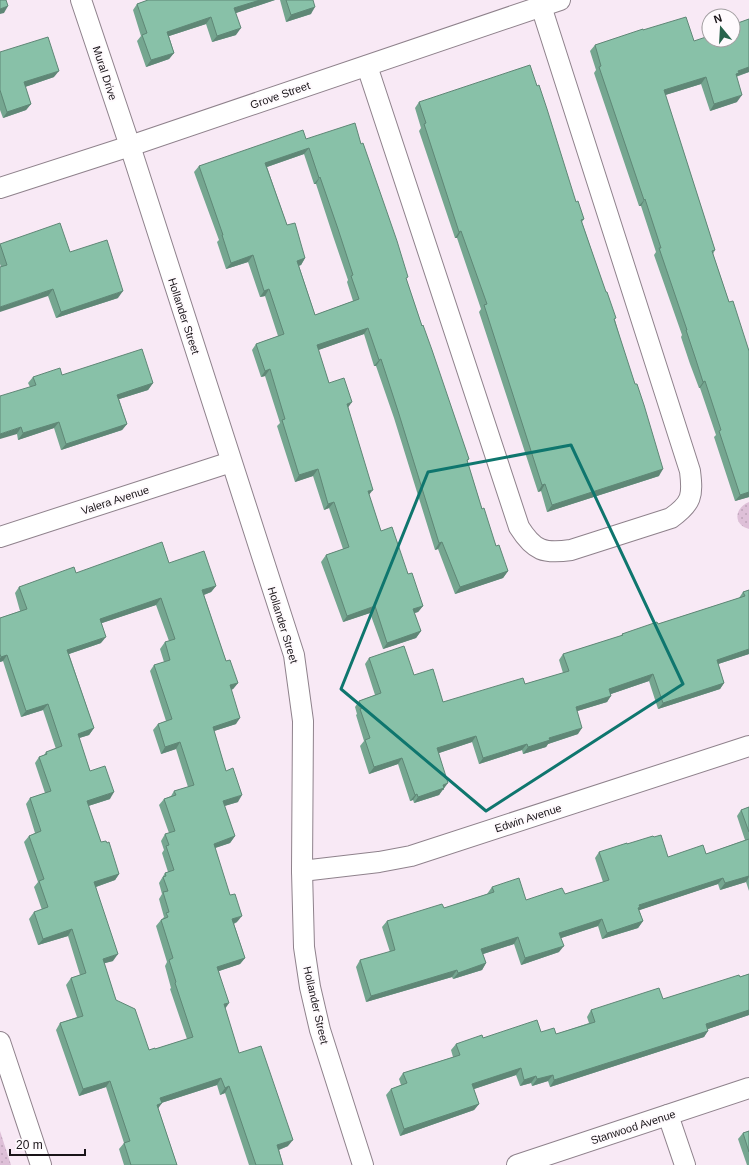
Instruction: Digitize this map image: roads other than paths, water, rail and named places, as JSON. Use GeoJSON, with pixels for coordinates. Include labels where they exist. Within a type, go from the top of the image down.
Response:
{"type":"FeatureCollection","features":[{"type":"Feature","properties":{"kind":"street","name":"Mural Drive"},"geometry":{"type":"LineString","coordinates":[[81,0],[130,146]]}},
{"type":"Feature","properties":{"kind":"street","name":"Grove Street"},"geometry":{"type":"LineString","coordinates":[[0,188],[130,146],[551,3]]}},
{"type":"Feature","properties":{"kind":"street"},"geometry":{"type":"LineString","coordinates":[[367,66],[519,528],[527,540],[538,549],[554,553],[571,550],[671,518],[681,510],[689,500],[692,488],[690,471],[551,3]]}},
{"type":"Feature","properties":{"kind":"street","name":"Hollander Street"},"geometry":{"type":"LineString","coordinates":[[130,146],[294,655],[303,721],[302,872],[304,946],[310,987],[320,1030],[364,1165]]}},
{"type":"Feature","properties":{"kind":"street","name":"Valera Avenue"},"geometry":{"type":"LineString","coordinates":[[0,538],[231,462]]}},
{"type":"Feature","properties":{"kind":"street","name":"Edwin Avenue"},"geometry":{"type":"LineString","coordinates":[[302,872],[379,862],[411,856],[749,746]]}},
{"type":"Feature","properties":{"kind":"street"},"geometry":{"type":"LineString","coordinates":[[0,1042],[41,1165]]}},
{"type":"Feature","properties":{"kind":"street","name":"Stanwood Avenue"},"geometry":{"type":"LineString","coordinates":[[516,1165],[749,1088]]}},
{"type":"Feature","properties":{"kind":"street"},"geometry":{"type":"LineString","coordinates":[[668,1115],[685,1165]]}}]}
